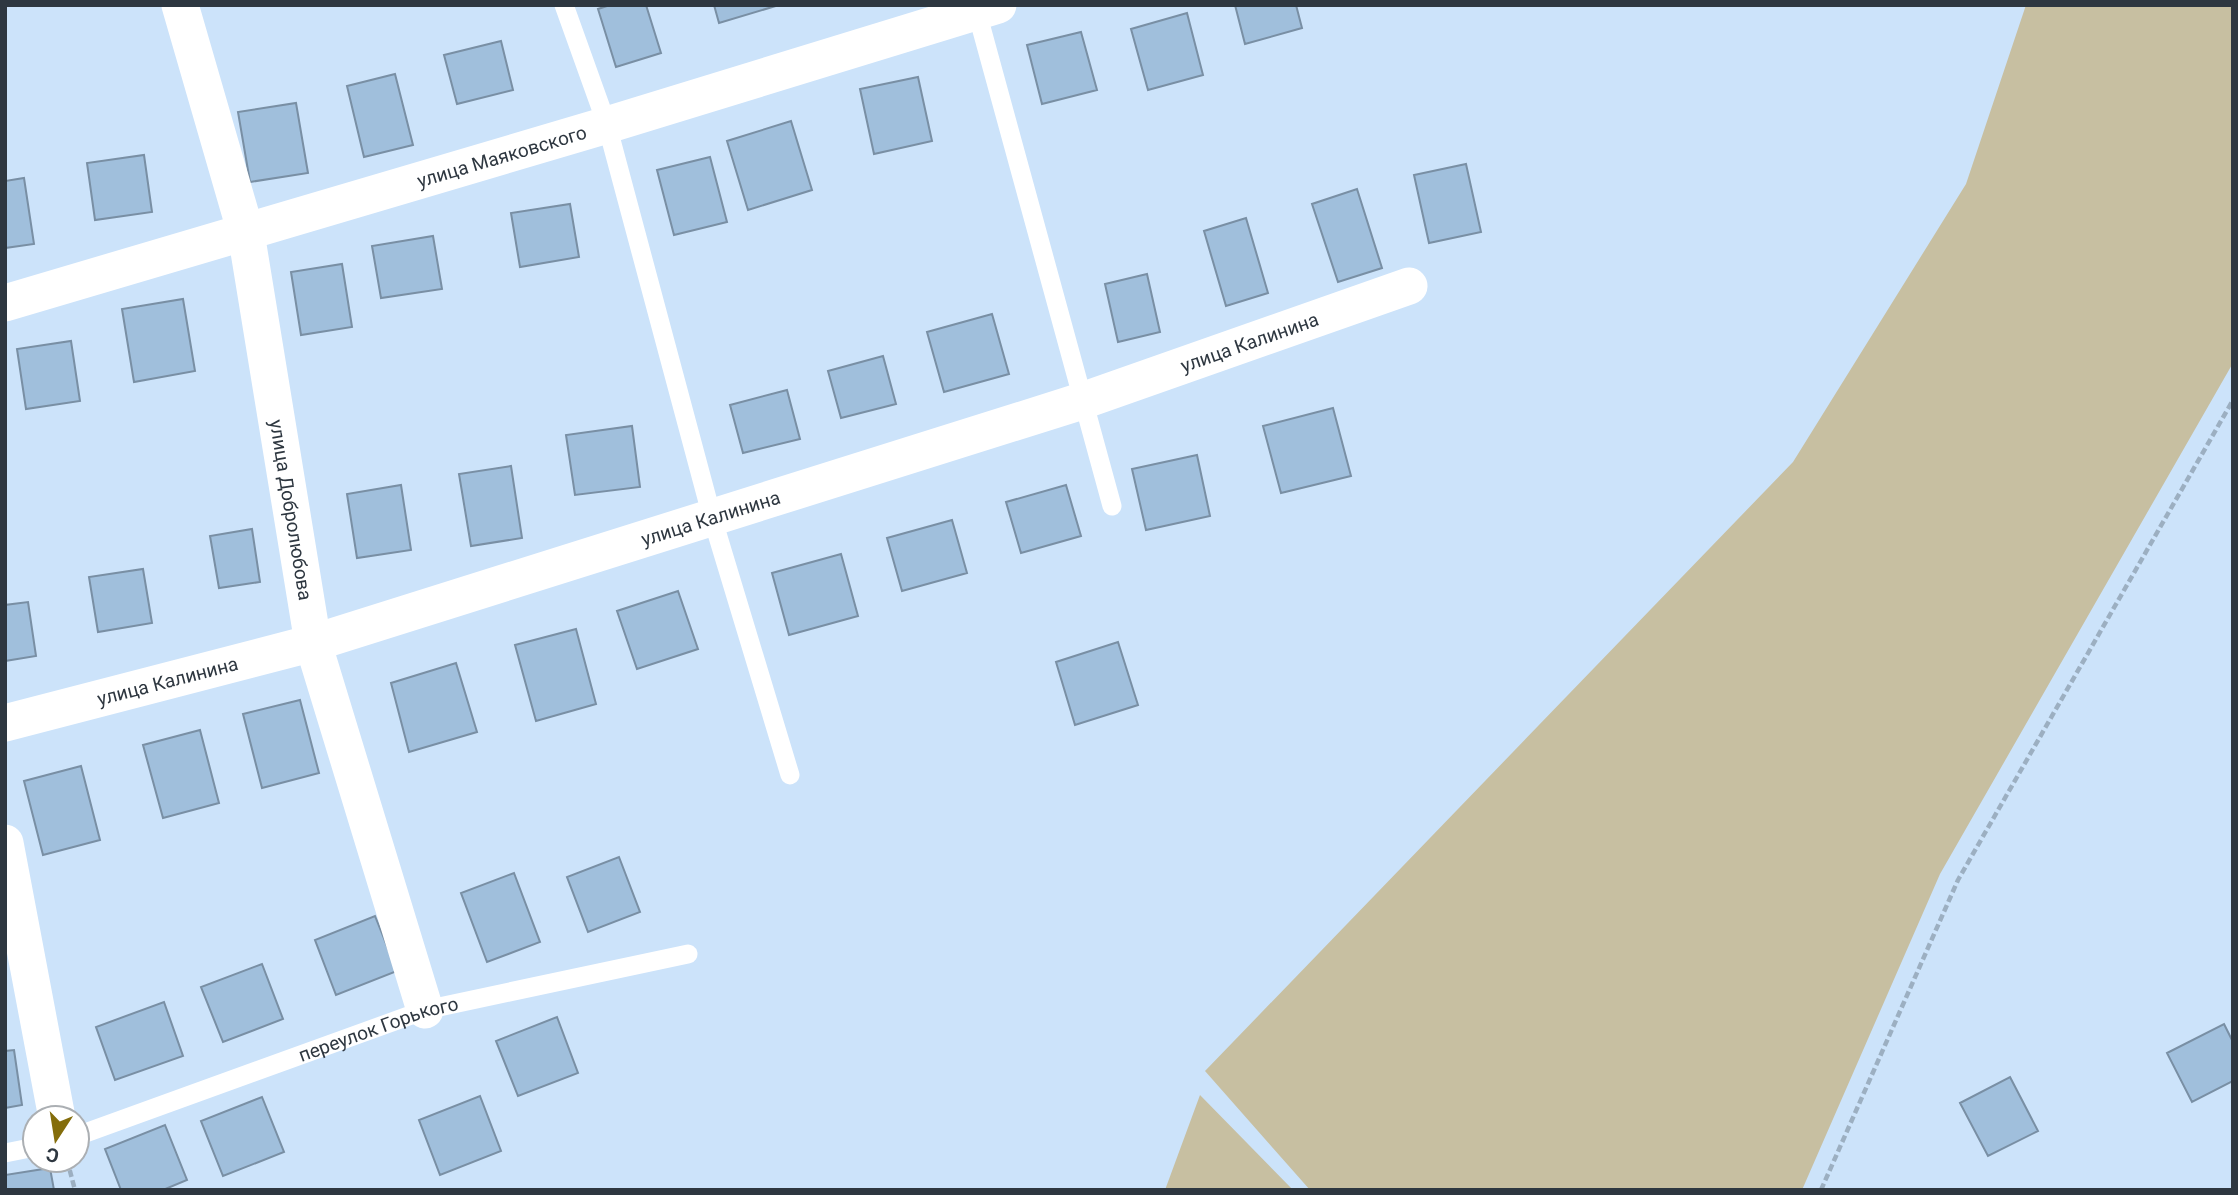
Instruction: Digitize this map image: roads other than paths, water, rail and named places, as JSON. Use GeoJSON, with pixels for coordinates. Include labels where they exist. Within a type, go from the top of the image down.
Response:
{"type":"FeatureCollection","features":[{"type":"Feature","properties":{"kind":"street","name":"улица Добролюбова"},"geometry":{"type":"LineString","coordinates":[[180,5],[246,233],[313,643],[425,1010]]}},
{"type":"Feature","properties":{"kind":"street","name":"улица Маяковского"},"geometry":{"type":"LineString","coordinates":[[5,303],[607,125],[983,7]]}},
{"type":"Feature","properties":{"kind":"street","name":"улица Калинина"},"geometry":{"type":"LineString","coordinates":[[5,723],[313,643],[1082,401],[1409,286]]}},
{"type":"Feature","properties":{"kind":"street"},"geometry":{"type":"LineString","coordinates":[[5,843],[54,1104]]}},
{"type":"Feature","properties":{"kind":"lane"},"geometry":{"type":"LineString","coordinates":[[564,5],[607,125],[712,517],[790,775]]}},
{"type":"Feature","properties":{"kind":"lane"},"geometry":{"type":"LineString","coordinates":[[983,7],[1082,401],[1112,506]]}},
{"type":"Feature","properties":{"kind":"lane","name":"переулок Горького"},"geometry":{"type":"LineString","coordinates":[[91,1131],[425,1010],[688,954]]}}]}
